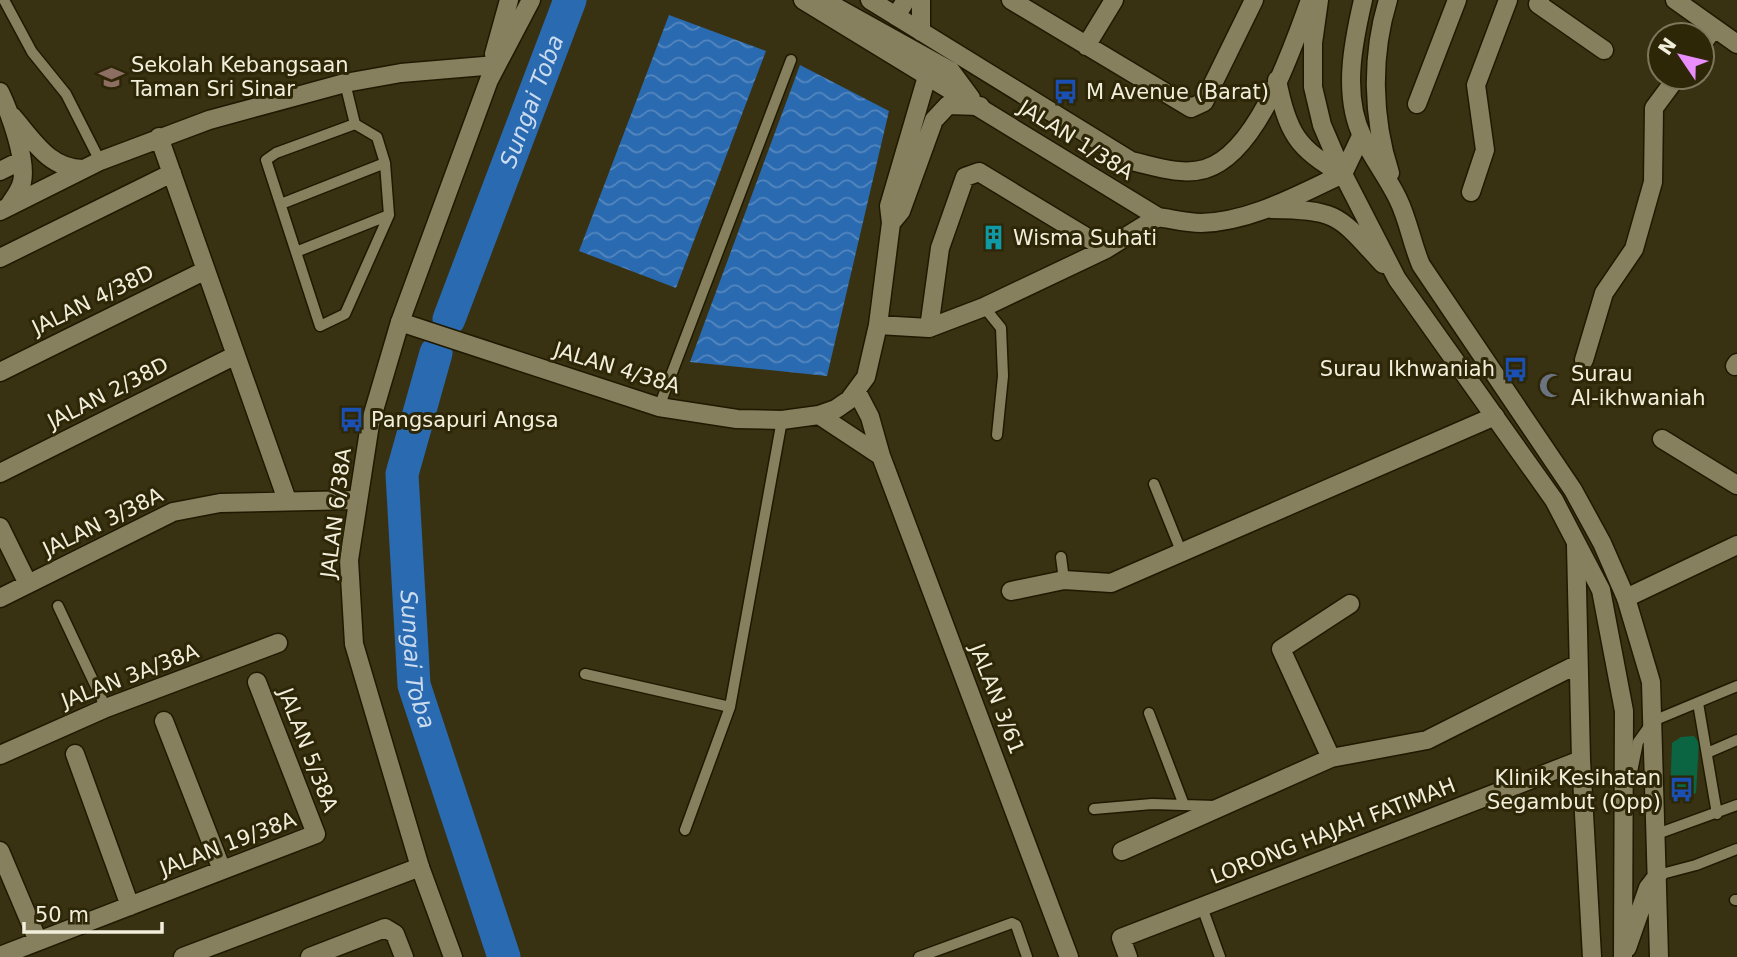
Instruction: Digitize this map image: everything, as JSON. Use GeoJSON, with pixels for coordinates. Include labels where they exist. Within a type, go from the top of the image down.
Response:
{"type":"FeatureCollection","features":[{"type":"Feature","properties":{"kind":"street","name":"JALAN 6/38A"},"geometry":{"type":"LineString","coordinates":[[453,957],[420,867],[354,644],[349,560],[356,500],[377,396],[400,322],[492,70],[509,0]]}},
{"type":"Feature","properties":{"kind":"street","name":"JALAN 6/38A"},"geometry":{"type":"LineString","coordinates":[[492,70],[531,0]]}},
{"type":"Feature","properties":{"kind":"street","name":"JALAN 1/38A"},"geometry":{"type":"LineString","coordinates":[[803,0],[1158,217],[1200,223],[1268,209],[1343,174]]}},
{"type":"Feature","properties":{"kind":"street"},"geometry":{"type":"LineString","coordinates":[[821,0],[951,71],[962,82],[976,104]]}},
{"type":"Feature","properties":{"kind":"street"},"geometry":{"type":"LineString","coordinates":[[886,34],[906,0]]}},
{"type":"Feature","properties":{"kind":"street"},"geometry":{"type":"LineString","coordinates":[[921,0],[921,32]]}},
{"type":"Feature","properties":{"kind":"street"},"geometry":{"type":"LineString","coordinates":[[1011,0],[1191,108],[1197,108],[1204,102],[1254,0]]}},
{"type":"Feature","properties":{"kind":"street"},"geometry":{"type":"LineString","coordinates":[[1086,46],[1114,0]]}},
{"type":"Feature","properties":{"kind":"street","name":"JALAN 1/38A"},"geometry":{"type":"LineString","coordinates":[[876,1],[921,32],[1131,161],[1174,171],[1202,170],[1222,162],[1250,131],[1277,80],[1310,0]]}},
{"type":"Feature","properties":{"kind":"street"},"geometry":{"type":"LineString","coordinates":[[1319,0],[1313,43],[1313,87],[1322,125],[1343,174],[1397,279],[1554,500],[1601,590],[1624,711],[1624,957]]}},
{"type":"Feature","properties":{"kind":"street"},"geometry":{"type":"LineString","coordinates":[[1363,0],[1352,65],[1352,97],[1361,136],[1399,201]]}},
{"type":"Feature","properties":{"kind":"street"},"geometry":{"type":"LineString","coordinates":[[1388,0],[1381,33],[1376,98],[1386,162],[1408,236],[1421,265],[1573,490],[1602,543],[1626,598],[1651,682],[1659,957]]}},
{"type":"Feature","properties":{"kind":"street"},"geometry":{"type":"LineString","coordinates":[[1417,104],[1457,0]]}},
{"type":"Feature","properties":{"kind":"street"},"geometry":{"type":"LineString","coordinates":[[1471,192],[1485,150],[1476,85],[1508,0]]}},
{"type":"Feature","properties":{"kind":"street"},"geometry":{"type":"LineString","coordinates":[[1540,0],[1538,4],[1604,50]]}},
{"type":"Feature","properties":{"kind":"street"},"geometry":{"type":"LineString","coordinates":[[1675,0],[1704,21]]}},
{"type":"Feature","properties":{"kind":"street"},"geometry":{"type":"LineString","coordinates":[[1716,29],[1737,44]]}},
{"type":"Feature","properties":{"kind":"street"},"geometry":{"type":"LineString","coordinates":[[4,209],[83,169],[159,137],[345,83],[401,73],[492,70]]}},
{"type":"Feature","properties":{"kind":"street"},"geometry":{"type":"LineString","coordinates":[[857,392],[870,366],[878,325],[891,223],[889,206],[928,74]]}},
{"type":"Feature","properties":{"kind":"street"},"geometry":{"type":"LineString","coordinates":[[1277,80],[1282,102],[1298,142],[1316,160],[1343,174]]}},
{"type":"Feature","properties":{"kind":"street"},"geometry":{"type":"LineString","coordinates":[[1584,360],[1604,293],[1634,249],[1653,182],[1654,108],[1667,91]]}},
{"type":"Feature","properties":{"kind":"street"},"geometry":{"type":"LineString","coordinates":[[0,92],[10,113],[23,173],[21,186],[4,209]]}},
{"type":"Feature","properties":{"kind":"street"},"geometry":{"type":"LineString","coordinates":[[891,223],[901,211],[934,120],[948,105],[976,104]]}},
{"type":"Feature","properties":{"kind":"street"},"geometry":{"type":"LineString","coordinates":[[10,113],[52,162],[66,169],[83,169]]}},
{"type":"Feature","properties":{"kind":"street"},"geometry":{"type":"LineString","coordinates":[[1343,174],[1361,136]]}},
{"type":"Feature","properties":{"kind":"street"},"geometry":{"type":"LineString","coordinates":[[159,137],[287,499]]}},
{"type":"Feature","properties":{"kind":"street"},"geometry":{"type":"LineString","coordinates":[[0,171],[20,161]]}},
{"type":"Feature","properties":{"kind":"street"},"geometry":{"type":"LineString","coordinates":[[929,328],[940,248],[965,177],[979,172],[1107,249]]}},
{"type":"Feature","properties":{"kind":"street"},"geometry":{"type":"LineString","coordinates":[[0,258],[172,173]]}},
{"type":"Feature","properties":{"kind":"street"},"geometry":{"type":"LineString","coordinates":[[1268,209],[1310,210],[1335,215],[1397,279]]}},
{"type":"Feature","properties":{"kind":"street"},"geometry":{"type":"LineString","coordinates":[[878,325],[929,328],[984,306],[1107,249],[1158,217]]}},
{"type":"Feature","properties":{"kind":"street","name":"JALAN 4/38D"},"geometry":{"type":"LineString","coordinates":[[0,372],[206,270]]}},
{"type":"Feature","properties":{"kind":"street","name":"JALAN 4/38A"},"geometry":{"type":"LineString","coordinates":[[400,322],[659,407],[737,419],[782,420],[819,415],[836,409],[857,392]]}},
{"type":"Feature","properties":{"kind":"street","name":"JALAN 2/38D"},"geometry":{"type":"LineString","coordinates":[[0,472],[236,355]]}},
{"type":"Feature","properties":{"kind":"street","name":"JALAN 3/61"},"geometry":{"type":"LineString","coordinates":[[857,392],[870,417],[881,456],[1069,957]]}},
{"type":"Feature","properties":{"kind":"street"},"geometry":{"type":"LineString","coordinates":[[819,415],[881,456]]}},
{"type":"Feature","properties":{"kind":"street"},"geometry":{"type":"LineString","coordinates":[[1011,591],[1064,579],[1111,583],[1495,416]]}},
{"type":"Feature","properties":{"kind":"street"},"geometry":{"type":"LineString","coordinates":[[1662,439],[1737,485]]}},
{"type":"Feature","properties":{"kind":"street","name":"JALAN 3/38A"},"geometry":{"type":"LineString","coordinates":[[0,598],[173,512],[220,503],[287,499],[356,500]]}},
{"type":"Feature","properties":{"kind":"street"},"geometry":{"type":"LineString","coordinates":[[0,527],[28,584]]}},
{"type":"Feature","properties":{"kind":"street"},"geometry":{"type":"LineString","coordinates":[[1576,545],[1580,621],[1578,664],[1581,760],[1592,957]]}},
{"type":"Feature","properties":{"kind":"street"},"geometry":{"type":"LineString","coordinates":[[1626,598],[1737,545]]}},
{"type":"Feature","properties":{"kind":"street"},"geometry":{"type":"LineString","coordinates":[[1331,758],[1281,649],[1350,604]]}},
{"type":"Feature","properties":{"kind":"street","name":"JALAN 3A/38A"},"geometry":{"type":"LineString","coordinates":[[0,755],[106,708],[278,643]]}},
{"type":"Feature","properties":{"kind":"street"},"geometry":{"type":"LineString","coordinates":[[1122,851],[1331,758],[1427,740],[1578,664]]}},
{"type":"Feature","properties":{"kind":"street","name":"JALAN 5/38A"},"geometry":{"type":"LineString","coordinates":[[257,682],[316,834]]}},
{"type":"Feature","properties":{"kind":"street"},"geometry":{"type":"LineString","coordinates":[[164,721],[222,870]]}},
{"type":"Feature","properties":{"kind":"street"},"geometry":{"type":"LineString","coordinates":[[75,754],[130,906]]}},
{"type":"Feature","properties":{"kind":"street","name":"LORONG HAJAH FATIMAH"},"geometry":{"type":"LineString","coordinates":[[1128,957],[1121,938],[1581,760]]}},
{"type":"Feature","properties":{"kind":"street","name":"JALAN 19/38A"},"geometry":{"type":"LineString","coordinates":[[11,954],[38,941],[316,834]]}},
{"type":"Feature","properties":{"kind":"street"},"geometry":{"type":"LineString","coordinates":[[0,851],[38,941]]}},
{"type":"Feature","properties":{"kind":"street"},"geometry":{"type":"LineString","coordinates":[[183,957],[420,867]]}},
{"type":"Feature","properties":{"kind":"street"},"geometry":{"type":"LineString","coordinates":[[1624,957],[1648,888],[1658,875]]}},
{"type":"Feature","properties":{"kind":"street"},"geometry":{"type":"LineString","coordinates":[[310,957],[385,928],[392,931],[404,957]]}},
{"type":"Feature","properties":{"kind":"lane"},"geometry":{"type":"LineString","coordinates":[[4,0],[32,52],[66,94],[100,162]]}},
{"type":"Feature","properties":{"kind":"lane"},"geometry":{"type":"LineString","coordinates":[[659,407],[791,60]]}},
{"type":"Feature","properties":{"kind":"lane"},"geometry":{"type":"LineString","coordinates":[[345,83],[355,124],[377,137],[385,163],[389,215],[345,314],[320,326],[266,160],[276,153],[355,124]]}},
{"type":"Feature","properties":{"kind":"lane"},"geometry":{"type":"LineString","coordinates":[[281,204],[385,163]]}},
{"type":"Feature","properties":{"kind":"lane"},"geometry":{"type":"LineString","coordinates":[[296,252],[389,215]]}},
{"type":"Feature","properties":{"kind":"lane"},"geometry":{"type":"LineString","coordinates":[[984,306],[1001,328],[1003,376],[997,435]]}},
{"type":"Feature","properties":{"kind":"lane"},"geometry":{"type":"LineString","coordinates":[[685,830],[730,707],[782,420]]}},
{"type":"Feature","properties":{"kind":"lane"},"geometry":{"type":"LineString","coordinates":[[1154,484],[1181,551]]}},
{"type":"Feature","properties":{"kind":"lane"},"geometry":{"type":"LineString","coordinates":[[1061,557],[1064,579]]}},
{"type":"Feature","properties":{"kind":"lane"},"geometry":{"type":"LineString","coordinates":[[58,606],[106,708]]}},
{"type":"Feature","properties":{"kind":"lane"},"geometry":{"type":"LineString","coordinates":[[585,674],[730,707]]}},
{"type":"Feature","properties":{"kind":"lane"},"geometry":{"type":"LineString","coordinates":[[1625,817],[1638,742],[1653,721],[1737,686]]}},
{"type":"Feature","properties":{"kind":"lane"},"geometry":{"type":"LineString","coordinates":[[1698,704],[1717,814]]}},
{"type":"Feature","properties":{"kind":"lane"},"geometry":{"type":"LineString","coordinates":[[1149,713],[1184,805]]}},
{"type":"Feature","properties":{"kind":"lane"},"geometry":{"type":"LineString","coordinates":[[1707,753],[1737,740]]}},
{"type":"Feature","properties":{"kind":"lane"},"geometry":{"type":"LineString","coordinates":[[1094,809],[1222,806]]}},
{"type":"Feature","properties":{"kind":"lane"},"geometry":{"type":"LineString","coordinates":[[1657,834],[1737,806]]}},
{"type":"Feature","properties":{"kind":"lane"},"geometry":{"type":"LineString","coordinates":[[1658,875],[1696,865],[1737,849]]}},
{"type":"Feature","properties":{"kind":"lane"},"geometry":{"type":"LineString","coordinates":[[1202,907],[1220,957]]}},
{"type":"Feature","properties":{"kind":"lane"},"geometry":{"type":"LineString","coordinates":[[919,957],[1012,923],[1016,925],[1027,957]]}},
{"type":"Feature","properties":{"kind":"green space"},"geometry":{"type":"Polygon","coordinates":[[[1694,736],[1699,743],[1696,793],[1677,801],[1670,797],[1672,743],[1681,737],[1694,736]]]}},
{"type":"Feature","properties":{"kind":"water"},"geometry":{"type":"Polygon","coordinates":[[[669,15],[766,51],[676,288],[579,251],[669,15]]]}},
{"type":"Feature","properties":{"kind":"water"},"geometry":{"type":"Polygon","coordinates":[[[800,65],[889,111],[827,376],[690,362],[800,65]]]}},
{"type":"Feature","properties":{"kind":"waterway","name":"Sungai Toba"},"geometry":{"type":"LineString","coordinates":[[449,319],[570,0]]}},
{"type":"Feature","properties":{"kind":"waterway","name":"Sungai Toba"},"geometry":{"type":"LineString","coordinates":[[436,353],[402,474],[414,685],[504,957]]}},
{"type":"Feature","properties":{"kind":"place","name":"Sekolah Kebangsaan Taman Sri Sinar"},"geometry":{"type":"Point","coordinates":[111,77]}},
{"type":"Feature","properties":{"kind":"place","name":"M Avenue (Barat)"},"geometry":{"type":"Point","coordinates":[1066,92]}},
{"type":"Feature","properties":{"kind":"place","name":"Wisma Suhati"},"geometry":{"type":"Point","coordinates":[993,238]}},
{"type":"Feature","properties":{"kind":"place","name":"Surau Ikhwaniah"},"geometry":{"type":"Point","coordinates":[1515,369]}},
{"type":"Feature","properties":{"kind":"place","name":"Surau Al-ikhwaniah"},"geometry":{"type":"Point","coordinates":[1551,386]}},
{"type":"Feature","properties":{"kind":"place","name":"Pangsapuri Angsa"},"geometry":{"type":"Point","coordinates":[351,420]}},
{"type":"Feature","properties":{"kind":"place","name":"Klinik Kesihatan Segambut (Opp)"},"geometry":{"type":"Point","coordinates":[1681,790]}}]}
